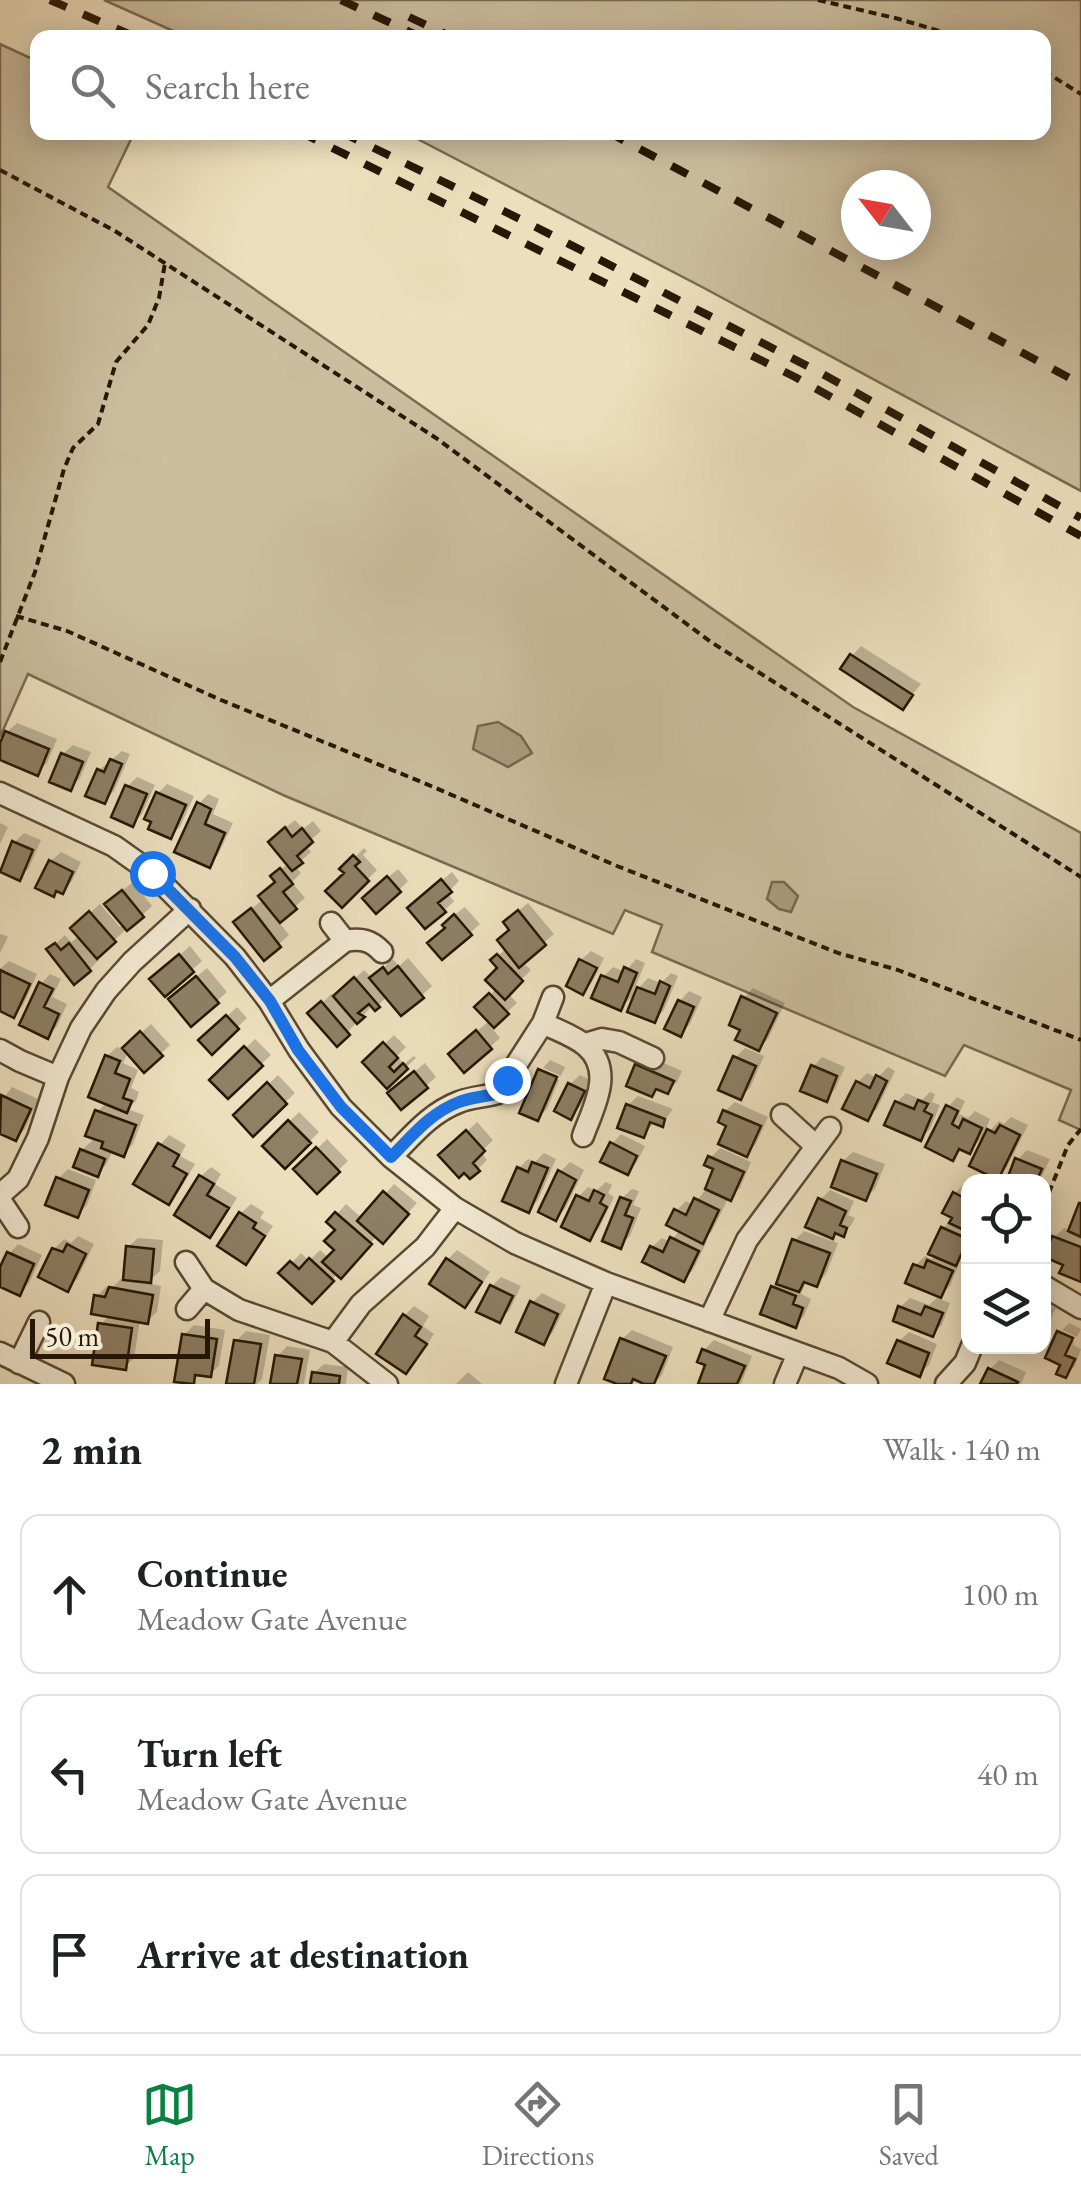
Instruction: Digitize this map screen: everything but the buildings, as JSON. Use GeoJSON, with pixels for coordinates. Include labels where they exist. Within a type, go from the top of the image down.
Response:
{"type":"FeatureCollection","features":[{"type":"Feature","properties":{"kind":"street"},"geometry":{"type":"LineString","coordinates":[[0,792],[114,846],[152,873],[235,957],[270,1001],[298,1050],[341,1107],[391,1157],[455,1208],[515,1244],[606,1283],[839,1368],[867,1384]]}},
{"type":"Feature","properties":{"kind":"street"},"geometry":{"type":"LineString","coordinates":[[18,1227],[0,1198],[18,1179],[38,1138],[58,1077],[82,1028],[106,991],[132,962],[190,910]]}},
{"type":"Feature","properties":{"kind":"street"},"geometry":{"type":"LineString","coordinates":[[331,923],[346,940]]}},
{"type":"Feature","properties":{"kind":"street"},"geometry":{"type":"LineString","coordinates":[[270,1001],[346,940],[360,938],[382,952]]}},
{"type":"Feature","properties":{"kind":"street"},"geometry":{"type":"LineString","coordinates":[[391,1157],[441,1110],[463,1100],[498,1093],[543,1023],[553,997]]}},
{"type":"Feature","properties":{"kind":"street"},"geometry":{"type":"LineString","coordinates":[[543,1023],[585,1044],[600,1070],[602,1085],[583,1136]]}},
{"type":"Feature","properties":{"kind":"street"},"geometry":{"type":"LineString","coordinates":[[585,1044],[602,1039],[619,1042],[653,1058]]}},
{"type":"Feature","properties":{"kind":"street"},"geometry":{"type":"LineString","coordinates":[[0,1050],[58,1077]]}},
{"type":"Feature","properties":{"kind":"street"},"geometry":{"type":"LineString","coordinates":[[782,1116],[816,1146]]}},
{"type":"Feature","properties":{"kind":"street"},"geometry":{"type":"LineString","coordinates":[[709,1321],[747,1240],[830,1128]]}},
{"type":"Feature","properties":{"kind":"street"},"geometry":{"type":"LineString","coordinates":[[333,1342],[361,1304],[426,1246],[455,1208]]}},
{"type":"Feature","properties":{"kind":"street"},"geometry":{"type":"LineString","coordinates":[[186,1262],[204,1289],[239,1310],[333,1342],[386,1384]]}},
{"type":"Feature","properties":{"kind":"street"},"geometry":{"type":"LineString","coordinates":[[566,1384],[606,1283]]}},
{"type":"Feature","properties":{"kind":"street"},"geometry":{"type":"LineString","coordinates":[[187,1310],[204,1289]]}},
{"type":"Feature","properties":{"kind":"street"},"geometry":{"type":"LineString","coordinates":[[1051,1290],[1081,1308]]}},
{"type":"Feature","properties":{"kind":"street"},"geometry":{"type":"LineString","coordinates":[[39,1322],[9,1358],[64,1384]]}},
{"type":"Feature","properties":{"kind":"street"},"geometry":{"type":"LineString","coordinates":[[785,1384],[798,1354]]}},
{"type":"Feature","properties":{"kind":"street"},"geometry":{"type":"LineString","coordinates":[[946,1384],[968,1354]]}},
{"type":"Feature","properties":{"kind":"path"},"geometry":{"type":"LineString","coordinates":[[818,0],[937,30]]}},
{"type":"Feature","properties":{"kind":"path"},"geometry":{"type":"LineString","coordinates":[[1051,75],[1081,94]]}},
{"type":"Feature","properties":{"kind":"path"},"geometry":{"type":"LineString","coordinates":[[0,170],[115,230],[436,438],[711,642],[1081,878]]}},
{"type":"Feature","properties":{"kind":"path"},"geometry":{"type":"LineString","coordinates":[[0,662],[3,645],[35,572],[68,458],[98,424],[116,362],[148,325],[159,298],[164,263]]}},
{"type":"Feature","properties":{"kind":"path"},"geometry":{"type":"LineString","coordinates":[[16,616],[67,632],[617,866],[838,953],[898,970],[1081,1040]]}},
{"type":"Feature","properties":{"kind":"path"},"geometry":{"type":"LineString","coordinates":[[1051,1188],[1068,1145],[1081,1130]]}},
{"type":"Feature","properties":{"kind":"shaded area"},"geometry":{"type":"Polygon","coordinates":[[[104,0],[1081,0],[1081,491],[419,140],[1051,140],[1051,30],[171,30],[104,0]]]}},
{"type":"Feature","properties":{"kind":"shaded area"},"geometry":{"type":"Polygon","coordinates":[[[0,44],[30,58],[30,140],[131,140],[108,187],[853,707],[1081,833],[1081,1130],[1059,1120],[1071,1090],[964,1045],[945,1076],[652,952],[662,925],[625,910],[613,934],[283,795],[28,674],[0,737],[0,44]]]}},
{"type":"Feature","properties":{"kind":"shaded area"},"geometry":{"type":"Polygon","coordinates":[[[498,722],[521,736],[532,753],[508,767],[473,749],[478,726],[498,722]]]}},
{"type":"Feature","properties":{"kind":"shaded area"},"geometry":{"type":"Polygon","coordinates":[[[772,882],[784,882],[798,896],[791,912],[779,909],[767,899],[772,882]]]}},
{"type":"Feature","properties":{"kind":"railway"},"geometry":{"type":"LineString","coordinates":[[50,0],[119,30]]}},
{"type":"Feature","properties":{"kind":"railway"},"geometry":{"type":"LineString","coordinates":[[341,0],[406,30]]}},
{"type":"Feature","properties":{"kind":"railway"},"geometry":{"type":"LineString","coordinates":[[409,17],[437,30]]}},
{"type":"Feature","properties":{"kind":"railway"},"geometry":{"type":"LineString","coordinates":[[316,140],[795,377],[1081,536]]}},
{"type":"Feature","properties":{"kind":"railway"},"geometry":{"type":"LineString","coordinates":[[357,140],[821,373],[1081,518]]}},
{"type":"Feature","properties":{"kind":"railway"},"geometry":{"type":"LineString","coordinates":[[623,140],[1081,384]]}},
{"type":"Feature","properties":{"kind":"route"},"geometry":{"type":"LineString","coordinates":[[152,873],[235,957],[270,1001],[298,1050],[341,1107],[391,1157],[441,1110],[463,1100],[498,1093],[507,1080]]}}]}
